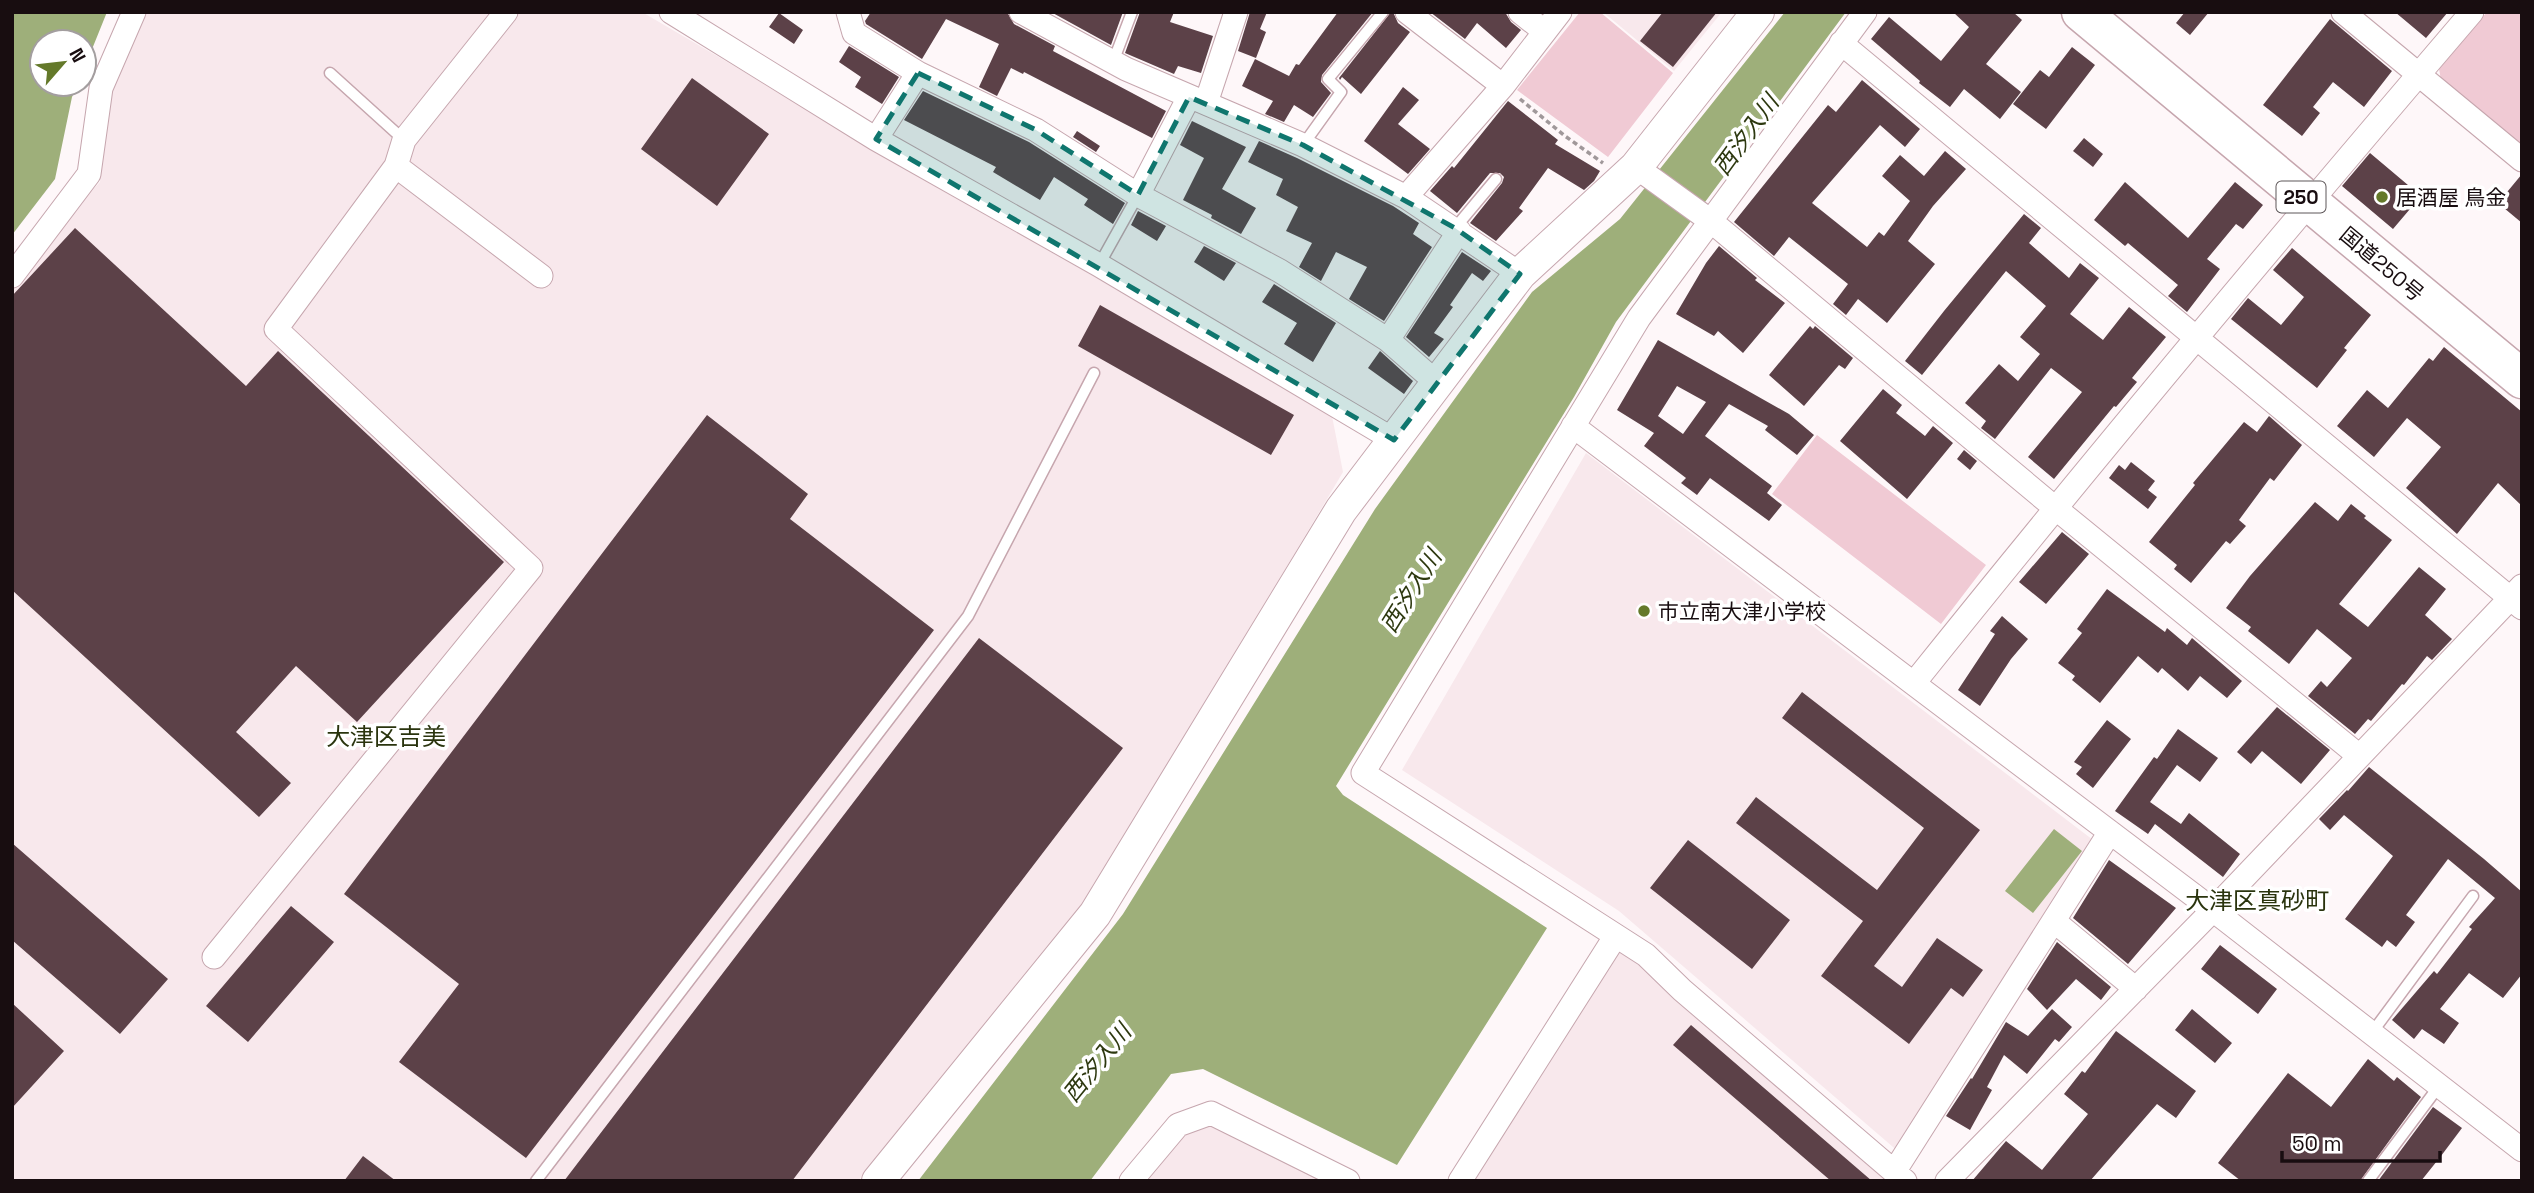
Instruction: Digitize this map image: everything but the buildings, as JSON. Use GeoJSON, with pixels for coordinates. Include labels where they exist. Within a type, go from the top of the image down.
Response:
{"type":"FeatureCollection","features":[{"type":"Feature","properties":{"kind":"highway","name":"国道250号"},"geometry":{"type":"LineString","coordinates":[[2081,12],[2522,379]]}},
{"type":"Feature","properties":{"kind":"street"},"geometry":{"type":"LineString","coordinates":[[12,276],[89,174],[101,88],[134,12]]}},
{"type":"Feature","properties":{"kind":"street"},"geometry":{"type":"LineString","coordinates":[[214,957],[531,568],[276,329],[396,166],[404,140],[506,12]]}},
{"type":"Feature","properties":{"kind":"street"},"geometry":{"type":"LineString","coordinates":[[671,12],[876,139],[1098,265],[1394,440]]}},
{"type":"Feature","properties":{"kind":"street"},"geometry":{"type":"LineString","coordinates":[[848,12],[854,33],[918,74],[1036,130],[1138,195],[1280,271],[1388,340],[1437,383]]}},
{"type":"Feature","properties":{"kind":"street"},"geometry":{"type":"LineString","coordinates":[[1021,12],[1061,22],[1113,62],[1303,145],[1406,197],[1520,274]]}},
{"type":"Feature","properties":{"kind":"street"},"geometry":{"type":"LineString","coordinates":[[1138,195],[1197,100],[1236,12]]}},
{"type":"Feature","properties":{"kind":"street"},"geometry":{"type":"LineString","coordinates":[[1407,12],[1503,86]]}},
{"type":"Feature","properties":{"kind":"street"},"geometry":{"type":"LineString","coordinates":[[1520,12],[1544,32]]}},
{"type":"Feature","properties":{"kind":"street"},"geometry":{"type":"LineString","coordinates":[[1406,197],[1503,86],[1560,12]]}},
{"type":"Feature","properties":{"kind":"street"},"geometry":{"type":"LineString","coordinates":[[878,1181],[1095,914],[1341,510],[1520,274],[1630,172],[1758,12]]}},
{"type":"Feature","properties":{"kind":"street"},"geometry":{"type":"LineString","coordinates":[[1865,12],[1639,318],[1363,773],[1646,955],[1682,990],[1900,1176],[2110,832]]}},
{"type":"Feature","properties":{"kind":"street"},"geometry":{"type":"LineString","coordinates":[[2343,12],[2522,160]]}},
{"type":"Feature","properties":{"kind":"street"},"geometry":{"type":"LineString","coordinates":[[1914,683],[2054,507],[2418,75],[2465,15]]}},
{"type":"Feature","properties":{"kind":"street"},"geometry":{"type":"LineString","coordinates":[[1841,43],[2195,338],[2518,597],[2358,755],[2213,911],[1947,1181]]}},
{"type":"Feature","properties":{"kind":"street"},"geometry":{"type":"LineString","coordinates":[[876,139],[918,74]]}},
{"type":"Feature","properties":{"kind":"street"},"geometry":{"type":"LineString","coordinates":[[396,166],[541,276]]}},
{"type":"Feature","properties":{"kind":"street"},"geometry":{"type":"LineString","coordinates":[[1630,172],[1712,222],[2054,507],[2358,755]]}},
{"type":"Feature","properties":{"kind":"street"},"geometry":{"type":"LineString","coordinates":[[1388,340],[1457,229]]}},
{"type":"Feature","properties":{"kind":"street"},"geometry":{"type":"LineString","coordinates":[[1573,426],[2110,832],[2522,1150]]}},
{"type":"Feature","properties":{"kind":"street"},"geometry":{"type":"LineString","coordinates":[[2054,921],[2136,989]]}},
{"type":"Feature","properties":{"kind":"street"},"geometry":{"type":"LineString","coordinates":[[1460,1181],[1615,937]]}},
{"type":"Feature","properties":{"kind":"street"},"geometry":{"type":"LineString","coordinates":[[1131,1181],[1178,1125],[1211,1113],[1348,1181]]}},
{"type":"Feature","properties":{"kind":"lane"},"geometry":{"type":"LineString","coordinates":[[1113,62],[1132,12]]}},
{"type":"Feature","properties":{"kind":"lane"},"geometry":{"type":"LineString","coordinates":[[1303,145],[1341,92],[1328,79],[1383,12]]}},
{"type":"Feature","properties":{"kind":"lane"},"geometry":{"type":"LineString","coordinates":[[330,73],[404,140]]}},
{"type":"Feature","properties":{"kind":"lane"},"geometry":{"type":"LineString","coordinates":[[1457,229],[1496,179]]}},
{"type":"Feature","properties":{"kind":"lane"},"geometry":{"type":"LineString","coordinates":[[1098,265],[1138,195]]}},
{"type":"Feature","properties":{"kind":"lane"},"geometry":{"type":"LineString","coordinates":[[536,1181],[968,616],[1094,373]]}},
{"type":"Feature","properties":{"kind":"lane"},"geometry":{"type":"LineString","coordinates":[[2371,1034],[2473,896]]}},
{"type":"Feature","properties":{"kind":"lane"},"geometry":{"type":"LineString","coordinates":[[2368,1181],[2439,1086]]}},
{"type":"Feature","properties":{"kind":"path"},"geometry":{"type":"LineString","coordinates":[[1503,86],[1565,136],[1630,172]]}},
{"type":"Feature","properties":{"kind":"highlighted area"},"geometry":{"type":"Polygon","coordinates":[[[918,73],[1036,130],[1138,195],[1189,97],[1303,145],[1455,228],[1520,274],[1394,440],[876,139],[918,73]]]}},
{"type":"Feature","properties":{"kind":"shaded area"},"geometry":{"type":"Polygon","coordinates":[[[146,12],[642,12],[1332,416],[1343,472],[1096,888],[858,1181],[12,1181],[12,276],[100,182],[108,92],[146,12]]]}},
{"type":"Feature","properties":{"kind":"shaded area"},"geometry":{"type":"Polygon","coordinates":[[[1580,12],[1600,12],[1673,73],[1608,157],[1517,90],[1580,12]]]}},
{"type":"Feature","properties":{"kind":"shaded area"},"geometry":{"type":"Polygon","coordinates":[[[1603,12],[1722,12],[1674,71],[1603,12]]]}},
{"type":"Feature","properties":{"kind":"shaded area"},"geometry":{"type":"Polygon","coordinates":[[[2487,12],[2522,12],[2522,146],[2441,80],[2439,69],[2487,12]]]}},
{"type":"Feature","properties":{"kind":"shaded area"},"geometry":{"type":"Polygon","coordinates":[[[1817,435],[1986,565],[1941,624],[1772,494],[1817,435]]]}},
{"type":"Feature","properties":{"kind":"shaded area","name":"市立南大津小学校"},"geometry":{"type":"Polygon","coordinates":[[[1586,453],[2097,843],[1900,1153],[1619,911],[1402,770],[1586,453]]]}},
{"type":"Feature","properties":{"kind":"shaded area"},"geometry":{"type":"Polygon","coordinates":[[[1618,952],[1637,954],[1891,1181],[1470,1181],[1618,952]]]}},
{"type":"Feature","properties":{"kind":"shaded area"},"geometry":{"type":"Polygon","coordinates":[[[1209,1122],[1328,1181],[1139,1181],[1180,1133],[1209,1122]]]}},
{"type":"Feature","properties":{"kind":"water"},"geometry":{"type":"Polygon","coordinates":[[[12,12],[107,12],[98,34],[98,28],[28,28],[28,98],[72,98],[55,179],[12,235],[12,12]]]}},
{"type":"Feature","properties":{"kind":"water","name":"西汐入川"},"geometry":{"type":"Polygon","coordinates":[[[1785,12],[1846,12],[1616,322],[1574,397],[1336,786],[1343,795],[1547,928],[1397,1165],[1203,1069],[1171,1074],[1090,1181],[918,1181],[1123,914],[1375,509],[1532,292],[1620,219],[1785,12]]]}},
{"type":"Feature","properties":{"kind":"water"},"geometry":{"type":"Polygon","coordinates":[[[2054,829],[2082,851],[2033,913],[2005,891],[2054,829]]]}},
{"type":"Feature","properties":{"kind":"place","name":"居酒屋 鳥金"},"geometry":{"type":"Point","coordinates":[2382,197]}},
{"type":"Feature","properties":{"kind":"place","name":"市立南大津小学校"},"geometry":{"type":"Point","coordinates":[1644,611]}},
{"type":"Feature","properties":{"kind":"district","name":"大津区吉美"},"geometry":{"type":"Point","coordinates":[386,736]}},
{"type":"Feature","properties":{"kind":"district","name":"大津区真砂町"},"geometry":{"type":"Point","coordinates":[2257,900]}}]}
